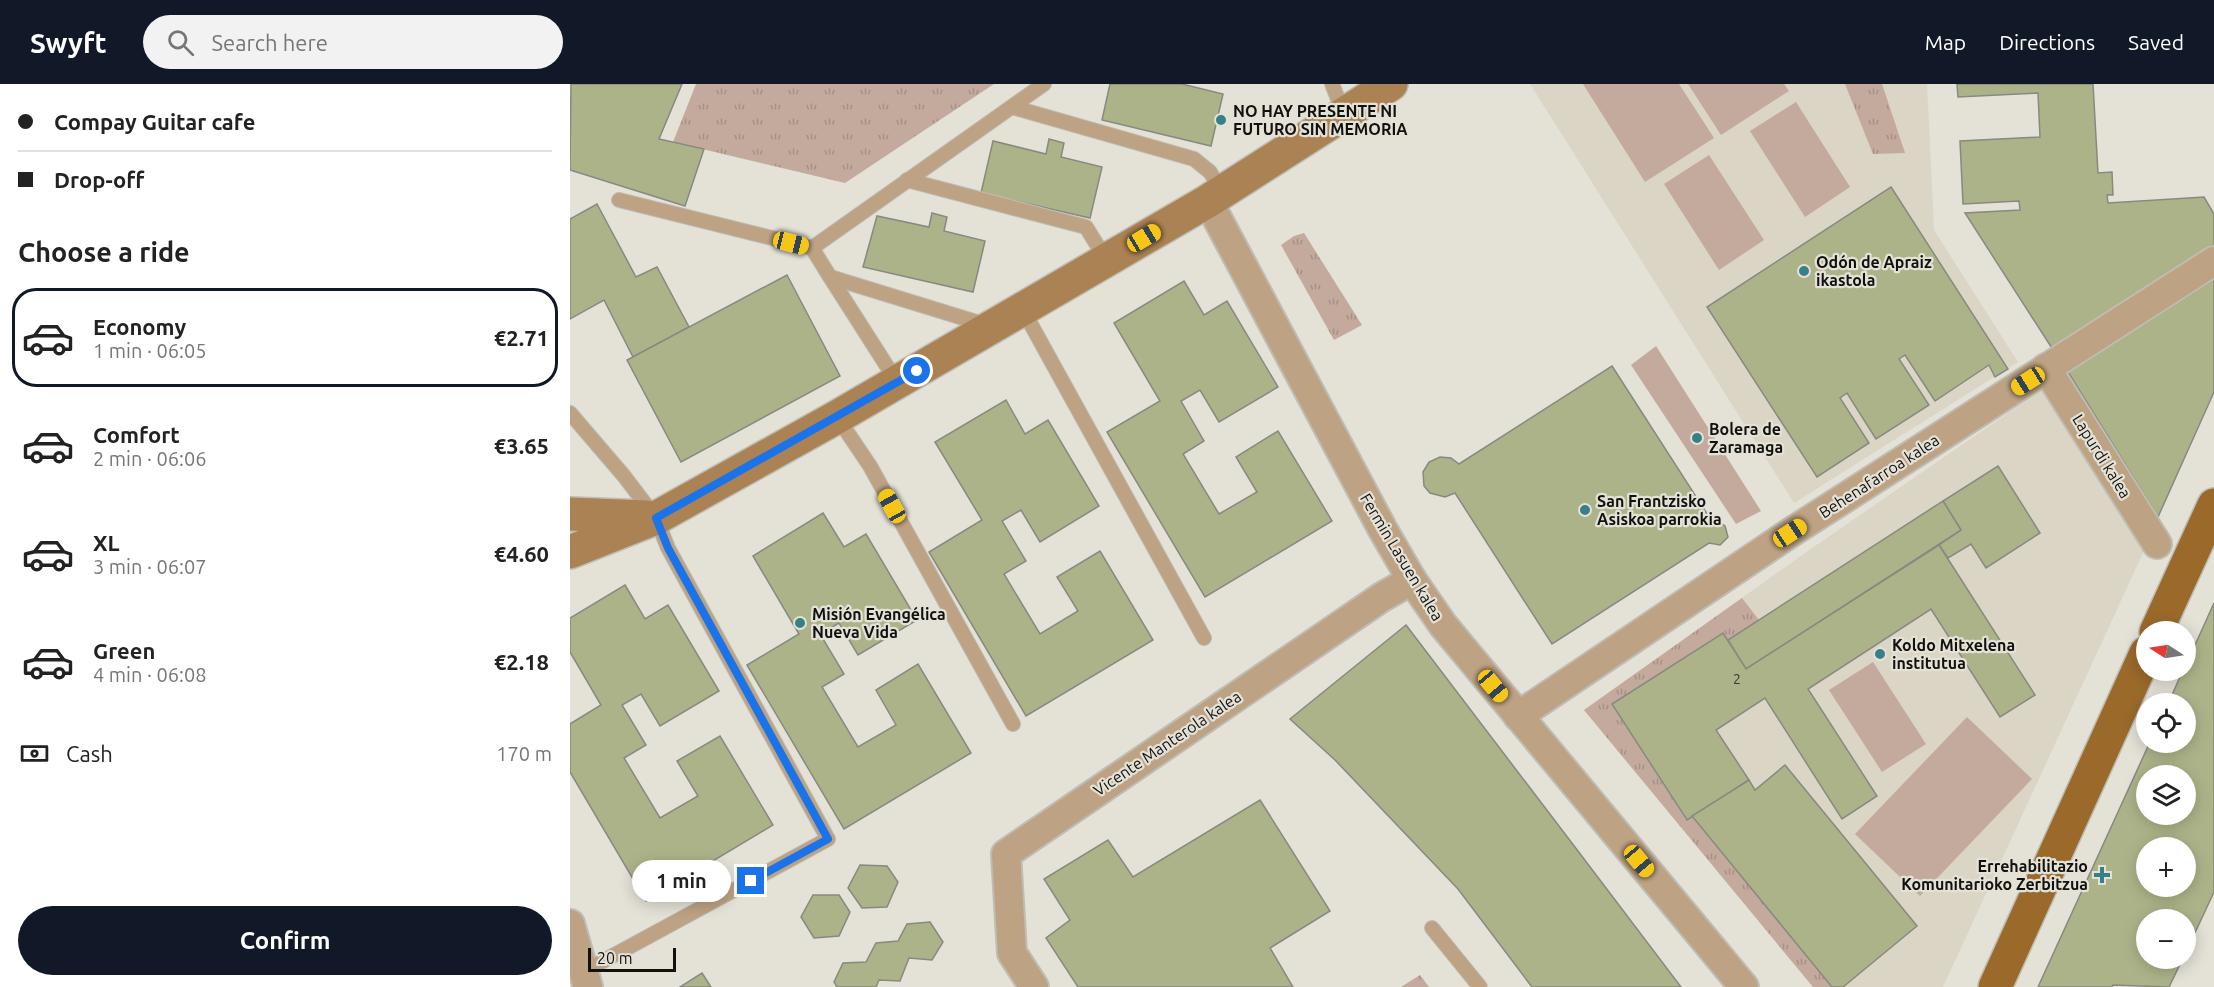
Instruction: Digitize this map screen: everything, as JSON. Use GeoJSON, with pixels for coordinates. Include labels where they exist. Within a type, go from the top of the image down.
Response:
{"type":"FeatureCollection","features":[{"type":"Feature","properties":{"kind":"main road"},"geometry":{"type":"LineString","coordinates":[[2161,621],[2214,505]]}},
{"type":"Feature","properties":{"kind":"main road"},"geometry":{"type":"LineString","coordinates":[[1995,987],[2136,675]]}},
{"type":"Feature","properties":{"kind":"street"},"geometry":{"type":"LineString","coordinates":[[570,552],[656,518],[994,327],[1215,196],[1367,95]]}},
{"type":"Feature","properties":{"kind":"street","name":"Fermin Lasuen kalea"},"geometry":{"type":"LineString","coordinates":[[1215,196],[1383,530],[1412,580],[1443,625],[1744,987]]}},
{"type":"Feature","properties":{"kind":"street","name":"Behenafarroa kalea"},"geometry":{"type":"LineString","coordinates":[[1518,716],[1790,533],[2214,261]]}},
{"type":"Feature","properties":{"kind":"street","name":"Lapurdi kalea"},"geometry":{"type":"LineString","coordinates":[[2037,375],[2157,544]]}},
{"type":"Feature","properties":{"kind":"street"},"geometry":{"type":"LineString","coordinates":[[570,514],[656,518]]}},
{"type":"Feature","properties":{"kind":"street","name":"Vicente Manterola kalea"},"geometry":{"type":"LineString","coordinates":[[1034,987],[1012,952],[1006,854],[1382,597],[1412,580]]}},
{"type":"Feature","properties":{"kind":"street"},"geometry":{"type":"LineString","coordinates":[[570,924],[585,980]]}},
{"type":"Feature","properties":{"kind":"lane"},"geometry":{"type":"LineString","coordinates":[[812,248],[1044,84]]}},
{"type":"Feature","properties":{"kind":"lane"},"geometry":{"type":"LineString","coordinates":[[1332,84],[1367,95]]}},
{"type":"Feature","properties":{"kind":"lane"},"geometry":{"type":"LineString","coordinates":[[1012,106],[1194,159],[1210,172],[1215,196]]}},
{"type":"Feature","properties":{"kind":"lane"},"geometry":{"type":"LineString","coordinates":[[908,180],[1086,227],[1107,261]]}},
{"type":"Feature","properties":{"kind":"lane"},"geometry":{"type":"LineString","coordinates":[[619,200],[812,248],[897,382]]}},
{"type":"Feature","properties":{"kind":"lane"},"geometry":{"type":"LineString","coordinates":[[830,277],[994,327]]}},
{"type":"Feature","properties":{"kind":"lane"},"geometry":{"type":"LineString","coordinates":[[1023,310],[1204,638]]}},
{"type":"Feature","properties":{"kind":"lane"},"geometry":{"type":"LineString","coordinates":[[570,413],[624,476],[656,518],[668,548],[828,839],[585,980]]}},
{"type":"Feature","properties":{"kind":"lane"},"geometry":{"type":"LineString","coordinates":[[837,417],[870,466],[1013,724]]}},
{"type":"Feature","properties":{"kind":"lane"},"geometry":{"type":"LineString","coordinates":[[1432,928],[1480,987]]}},
{"type":"Feature","properties":{"kind":"shaded area","name":"Odón de Apraiz ikastola"},"geometry":{"type":"Polygon","coordinates":[[[1530,84],[1927,84],[1934,230],[2018,362],[1794,503],[1530,84]]]}},
{"type":"Feature","properties":{"kind":"shaded area","name":"Koldo Mitxelena institutua"},"geometry":{"type":"Polygon","coordinates":[[[2046,387],[2148,542],[1943,987],[1813,987],[1584,710],[1805,553],[2046,387]]]}},
{"type":"Feature","properties":{"kind":"green space"},"geometry":{"type":"Polygon","coordinates":[[[696,84],[994,84],[845,183],[673,142],[696,84]]]}},
{"type":"Feature","properties":{"kind":"green space"},"geometry":{"type":"Polygon","coordinates":[[[1583,84],[1679,84],[1714,138],[1645,182],[1583,84]]]}},
{"type":"Feature","properties":{"kind":"green space"},"geometry":{"type":"Polygon","coordinates":[[[1688,84],[1784,84],[1789,91],[1721,135],[1688,84]]]}},
{"type":"Feature","properties":{"kind":"green space"},"geometry":{"type":"Polygon","coordinates":[[[1845,84],[1882,84],[1905,153],[1873,154],[1845,84]]]}},
{"type":"Feature","properties":{"kind":"green space"},"geometry":{"type":"Polygon","coordinates":[[[1796,102],[1850,187],[1805,217],[1750,131],[1796,102]]]}},
{"type":"Feature","properties":{"kind":"green space"},"geometry":{"type":"Polygon","coordinates":[[[1709,155],[1764,240],[1719,270],[1664,184],[1709,155]]]}},
{"type":"Feature","properties":{"kind":"green space"},"geometry":{"type":"Polygon","coordinates":[[[1304,233],[1362,325],[1334,340],[1281,245],[1294,236],[1304,233]]]}},
{"type":"Feature","properties":{"kind":"green space","name":"Bolera de Zaramaga"},"geometry":{"type":"Polygon","coordinates":[[[1656,346],[1761,511],[1736,524],[1631,365],[1656,346]]]}},
{"type":"Feature","properties":{"kind":"green space"},"geometry":{"type":"Polygon","coordinates":[[[1742,598],[1759,620],[1728,640],[1722,633],[1613,704],[1686,820],[1692,816],[1832,987],[1813,987],[1584,710],[1742,598]]]}},
{"type":"Feature","properties":{"kind":"green space"},"geometry":{"type":"Polygon","coordinates":[[[1873,662],[1926,744],[1882,772],[1829,690],[1873,662]]]}},
{"type":"Feature","properties":{"kind":"green space"},"geometry":{"type":"Polygon","coordinates":[[[1967,717],[2032,779],[1920,896],[1855,834],[1967,717]]]}},
{"type":"Feature","properties":{"kind":"green space"},"geometry":{"type":"Polygon","coordinates":[[[1420,975],[1429,987],[1401,987],[1420,975]]]}},
{"type":"Feature","properties":{"kind":"building"},"geometry":{"type":"Polygon","coordinates":[[[571,84],[682,84],[659,139],[704,149],[685,206],[570,170],[571,84]]]}},
{"type":"Feature","properties":{"kind":"building"},"geometry":{"type":"Polygon","coordinates":[[[1110,84],[1182,84],[1223,94],[1211,146],[1102,120],[1110,84]]]}},
{"type":"Feature","properties":{"kind":"building"},"geometry":{"type":"Polygon","coordinates":[[[1957,84],[2093,84],[2098,173],[2112,172],[2113,195],[2107,195],[2108,203],[2204,197],[2214,214],[2214,252],[2055,353],[1965,213],[2020,210],[2019,201],[1963,204],[1960,141],[2040,137],[2038,93],[1958,97],[1957,84]]]}},
{"type":"Feature","properties":{"kind":"building"},"geometry":{"type":"Polygon","coordinates":[[[1049,139],[1064,143],[1061,157],[1102,167],[1090,218],[981,193],[993,141],[1046,154],[1049,139]]]}},
{"type":"Feature","properties":{"kind":"building"},"geometry":{"type":"Polygon","coordinates":[[[1891,187],[2008,369],[1995,377],[1989,365],[1935,401],[1905,355],[1899,359],[1929,405],[1876,439],[1847,393],[1840,398],[1869,443],[1817,477],[1707,307],[1891,187]]]}},
{"type":"Feature","properties":{"kind":"building"},"geometry":{"type":"Polygon","coordinates":[[[597,204],[636,277],[657,267],[689,327],[633,357],[604,300],[570,319],[570,219],[597,204]]]}},
{"type":"Feature","properties":{"kind":"building"},"geometry":{"type":"Polygon","coordinates":[[[932,213],[947,217],[944,231],[985,241],[973,292],[863,267],[877,216],[929,227],[932,213]]]}},
{"type":"Feature","properties":{"kind":"building"},"geometry":{"type":"Polygon","coordinates":[[[787,275],[840,376],[681,462],[627,360],[787,275]]]}},
{"type":"Feature","properties":{"kind":"building"},"geometry":{"type":"Polygon","coordinates":[[[2214,279],[2214,392],[2158,517],[2068,372],[2214,279]]]}},
{"type":"Feature","properties":{"kind":"building"},"geometry":{"type":"Polygon","coordinates":[[[1184,281],[1204,315],[1227,301],[1278,387],[1219,422],[1200,390],[1181,401],[1204,441],[1183,454],[1219,514],[1257,492],[1236,457],[1278,431],[1332,521],[1205,597],[1107,432],[1160,401],[1114,323],[1184,281]]]}},
{"type":"Feature","properties":{"kind":"building","name":"San Frantzisko Asiskoa parrokia"},"geometry":{"type":"Polygon","coordinates":[[[1612,366],[1713,523],[1719,522],[1725,526],[1728,537],[1720,545],[1709,543],[1552,644],[1455,493],[1445,497],[1430,493],[1424,486],[1423,472],[1429,462],[1440,457],[1451,458],[1459,464],[1612,366]]]}},
{"type":"Feature","properties":{"kind":"building"},"geometry":{"type":"Polygon","coordinates":[[[1006,400],[1025,434],[1048,420],[1099,506],[1040,542],[1021,510],[1002,521],[1026,561],[1004,574],[1040,634],[1078,611],[1057,577],[1100,551],[1153,640],[1026,716],[929,552],[982,520],[935,442],[1006,400]]]}},
{"type":"Feature","properties":{"kind":"building"},"geometry":{"type":"Polygon","coordinates":[[[1998,466],[2040,533],[1986,568],[1971,544],[1948,558],[1939,545],[1961,530],[1943,501],[1998,466]]]}},
{"type":"Feature","properties":{"kind":"building"},"geometry":{"type":"Polygon","coordinates":[[[1943,501],[1961,530],[1746,669],[1728,640],[1943,501]]]}},
{"type":"Feature","properties":{"kind":"building"},"geometry":{"type":"Polygon","coordinates":[[[823,513],[844,547],[866,534],[917,620],[858,655],[839,623],[820,634],[844,674],[822,687],[858,747],[896,725],[876,690],[918,664],[971,753],[844,829],[747,665],[799,634],[753,556],[823,513]]]}},
{"type":"Feature","properties":{"kind":"building"},"geometry":{"type":"Polygon","coordinates":[[[1939,545],[2035,695],[2000,717],[1931,609],[1808,689],[1877,796],[1842,819],[1765,698],[1716,730],[1749,780],[1687,820],[1612,704],[1723,633],[1746,669],[1939,545]]]}},
{"type":"Feature","properties":{"kind":"building"},"geometry":{"type":"Polygon","coordinates":[[[625,585],[645,619],[668,605],[719,691],[660,726],[641,694],[622,705],[646,745],[624,758],[660,818],[698,796],[677,761],[720,736],[773,825],[646,901],[570,772],[570,724],[601,705],[570,652],[570,618],[625,585]]]}},
{"type":"Feature","properties":{"kind":"building"},"geometry":{"type":"Polygon","coordinates":[[[2214,603],[2214,892],[2196,931],[2196,909],[2136,909],[2136,969],[2178,969],[2169,987],[2113,985],[2112,987],[2038,987],[2136,773],[2136,825],[2196,825],[2196,765],[2139,765],[2145,753],[2196,753],[2196,693],[2173,693],[2178,681],[2196,681],[2196,643],[2214,603]]]}},
{"type":"Feature","properties":{"kind":"building"},"geometry":{"type":"Polygon","coordinates":[[[1406,625],[1681,987],[1532,987],[1458,889],[1335,760],[1290,719],[1406,625]]]}},
{"type":"Feature","properties":{"kind":"building"},"geometry":{"type":"Polygon","coordinates":[[[1785,765],[1917,926],[1843,987],[1832,987],[1692,816],[1749,780],[1755,790],[1785,765]]]}},
{"type":"Feature","properties":{"kind":"building"},"geometry":{"type":"Polygon","coordinates":[[[1260,800],[1330,911],[1270,948],[1293,987],[1078,987],[1046,938],[1070,920],[1044,879],[1108,840],[1133,877],[1260,800]]]}},
{"type":"Feature","properties":{"kind":"building"},"geometry":{"type":"Polygon","coordinates":[[[860,865],[887,866],[898,882],[887,907],[862,908],[848,888],[860,865]]]}},
{"type":"Feature","properties":{"kind":"building"},"geometry":{"type":"Polygon","coordinates":[[[813,895],[839,895],[850,912],[839,936],[814,938],[801,917],[813,895]]]}},
{"type":"Feature","properties":{"kind":"building"},"geometry":{"type":"Polygon","coordinates":[[[930,922],[943,942],[932,960],[909,958],[900,981],[879,980],[876,987],[837,987],[834,982],[843,963],[866,962],[876,943],[898,941],[907,924],[930,922]]]}},
{"type":"Feature","properties":{"kind":"building"},"geometry":{"type":"Polygon","coordinates":[[[702,973],[711,987],[680,987],[702,973]]]}},
{"type":"Feature","properties":{"kind":"place","name":"NO HAY PRESENTE NI FUTURO SIN MEMORIA"},"geometry":{"type":"Point","coordinates":[1221,120]}},
{"type":"Feature","properties":{"kind":"place","name":"Odón de Apraiz ikastola"},"geometry":{"type":"Point","coordinates":[1804,271]}},
{"type":"Feature","properties":{"kind":"place","name":"Bolera de Zaramaga"},"geometry":{"type":"Point","coordinates":[1697,438]}},
{"type":"Feature","properties":{"kind":"place","name":"San Frantzisko Asiskoa parrokia"},"geometry":{"type":"Point","coordinates":[1585,510]}},
{"type":"Feature","properties":{"kind":"place","name":"Misión Evangélica Nueva Vida"},"geometry":{"type":"Point","coordinates":[800,623]}},
{"type":"Feature","properties":{"kind":"place","name":"Koldo Mitxelena institutua"},"geometry":{"type":"Point","coordinates":[1880,654]}},
{"type":"Feature","properties":{"kind":"place","name":"Errehabilitazio Komunitarioko Zerbitzua"},"geometry":{"type":"Point","coordinates":[2102,875]}},
{"type":"Feature","properties":{"kind":"route"},"geometry":{"type":"LineString","coordinates":[[751,881],[828,839],[668,548],[656,518],[917,371]]}}]}
